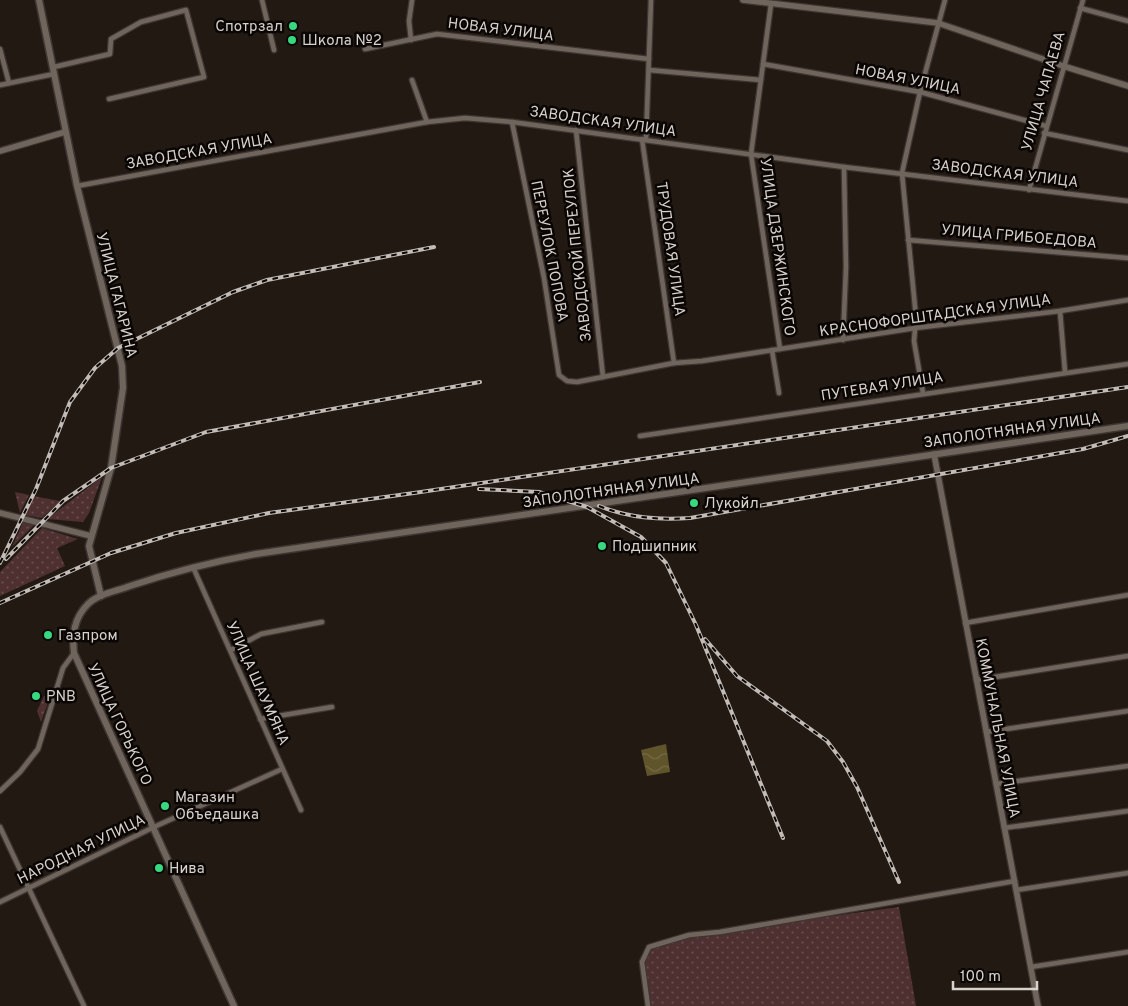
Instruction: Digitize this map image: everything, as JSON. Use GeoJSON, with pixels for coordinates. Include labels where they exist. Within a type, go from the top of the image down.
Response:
{"type":"FeatureCollection","features":[{"type":"Feature","properties":{"kind":"main road","name":"УЛИЦА ГАГАРИНА"},"geometry":{"type":"LineString","coordinates":[[39,0],[65,132],[118,348],[124,388],[111,468],[88,546],[102,596]]}},
{"type":"Feature","properties":{"kind":"main road","name":"ЗАПОЛОТНЯНАЯ УЛИЦА"},"geometry":{"type":"LineString","coordinates":[[102,596],[192,566],[256,554],[1128,426]]}},
{"type":"Feature","properties":{"kind":"main road","name":"УЛИЦА ГОРЬКОГО"},"geometry":{"type":"LineString","coordinates":[[102,596],[89,603],[76,620],[72,635],[74,653],[234,1006]]}},
{"type":"Feature","properties":{"kind":"street"},"geometry":{"type":"LineString","coordinates":[[262,0],[274,50]]}},
{"type":"Feature","properties":{"kind":"street"},"geometry":{"type":"LineString","coordinates":[[411,40],[409,21],[412,0]]}},
{"type":"Feature","properties":{"kind":"street","name":"ТРУДОВАЯ УЛИЦА"},"geometry":{"type":"LineString","coordinates":[[651,0],[649,70],[644,139],[674,363]]}},
{"type":"Feature","properties":{"kind":"street"},"geometry":{"type":"LineString","coordinates":[[743,0],[938,24],[1128,86]]}},
{"type":"Feature","properties":{"kind":"street"},"geometry":{"type":"LineString","coordinates":[[922,393],[914,340],[916,317],[902,173],[920,92],[945,0]]}},
{"type":"Feature","properties":{"kind":"street"},"geometry":{"type":"LineString","coordinates":[[1075,0],[1083,1]]}},
{"type":"Feature","properties":{"kind":"street","name":"УЛИЦА ЧАПАЕВА"},"geometry":{"type":"LineString","coordinates":[[1029,190],[1083,1]]}},
{"type":"Feature","properties":{"kind":"street","name":"УЛИЦА ДЗЕРЖИНСКОГО"},"geometry":{"type":"LineString","coordinates":[[771,2],[751,154],[780,349]]}},
{"type":"Feature","properties":{"kind":"street"},"geometry":{"type":"LineString","coordinates":[[1080,8],[1128,22]]}},
{"type":"Feature","properties":{"kind":"street"},"geometry":{"type":"LineString","coordinates":[[0,85],[110,54],[111,39],[141,22],[186,10],[204,77],[109,99]]}},
{"type":"Feature","properties":{"kind":"street","name":"НОВАЯ УЛИЦА"},"geometry":{"type":"LineString","coordinates":[[365,49],[436,34],[648,60]]}},
{"type":"Feature","properties":{"kind":"street"},"geometry":{"type":"LineString","coordinates":[[0,49],[9,83]]}},
{"type":"Feature","properties":{"kind":"street","name":"НОВАЯ УЛИЦА"},"geometry":{"type":"LineString","coordinates":[[763,64],[920,92],[1046,126]]}},
{"type":"Feature","properties":{"kind":"street"},"geometry":{"type":"LineString","coordinates":[[649,70],[761,80]]}},
{"type":"Feature","properties":{"kind":"street"},"geometry":{"type":"LineString","coordinates":[[412,80],[427,122]]}},
{"type":"Feature","properties":{"kind":"street","name":"ЗАВОДСКАЯ УЛИЦА"},"geometry":{"type":"LineString","coordinates":[[77,186],[427,122],[465,118],[576,130],[844,167],[1128,202]]}},
{"type":"Feature","properties":{"kind":"street","name":"ПЕРЕУЛОК ПОПОВА"},"geometry":{"type":"LineString","coordinates":[[512,122],[544,278],[559,375],[567,381]]}},
{"type":"Feature","properties":{"kind":"street","name":"ЗАВОДСКОЙ ПЕРЕУЛОК"},"geometry":{"type":"LineString","coordinates":[[576,130],[603,377]]}},
{"type":"Feature","properties":{"kind":"street"},"geometry":{"type":"LineString","coordinates":[[0,151],[65,132]]}},
{"type":"Feature","properties":{"kind":"street"},"geometry":{"type":"LineString","coordinates":[[1044,133],[1128,150]]}},
{"type":"Feature","properties":{"kind":"street"},"geometry":{"type":"LineString","coordinates":[[843,340],[846,267],[844,167]]}},
{"type":"Feature","properties":{"kind":"street","name":"УЛИЦА ГРИБОЕДОВА"},"geometry":{"type":"LineString","coordinates":[[908,240],[1128,258]]}},
{"type":"Feature","properties":{"kind":"street","name":"КРАСНОФОРШТАДСКАЯ УЛИЦА"},"geometry":{"type":"LineString","coordinates":[[567,381],[577,382],[674,363],[702,361],[915,328],[1060,311],[1128,300]]}},
{"type":"Feature","properties":{"kind":"street"},"geometry":{"type":"LineString","coordinates":[[1060,311],[1065,372]]}},
{"type":"Feature","properties":{"kind":"street","name":"УЛИЦА ДЗЕРЖИНСКОГО"},"geometry":{"type":"LineString","coordinates":[[772,350],[779,393]]}},
{"type":"Feature","properties":{"kind":"street","name":"ПУТЕВАЯ УЛИЦА"},"geometry":{"type":"LineString","coordinates":[[640,436],[1128,364]]}},
{"type":"Feature","properties":{"kind":"street","name":"КОММУНАЛЬНАЯ УЛИЦА"},"geometry":{"type":"LineString","coordinates":[[934,454],[1038,1006]]}},
{"type":"Feature","properties":{"kind":"street"},"geometry":{"type":"LineString","coordinates":[[0,514],[91,536]]}},
{"type":"Feature","properties":{"kind":"street","name":"УЛИЦА ШАУМЯНА"},"geometry":{"type":"LineString","coordinates":[[192,566],[301,810]]}},
{"type":"Feature","properties":{"kind":"street"},"geometry":{"type":"LineString","coordinates":[[965,623],[1128,595]]}},
{"type":"Feature","properties":{"kind":"street"},"geometry":{"type":"LineString","coordinates":[[231,650],[261,634],[322,622]]}},
{"type":"Feature","properties":{"kind":"street"},"geometry":{"type":"LineString","coordinates":[[0,791],[20,772],[38,750],[64,668],[74,653]]}},
{"type":"Feature","properties":{"kind":"street"},"geometry":{"type":"LineString","coordinates":[[976,680],[1128,656]]}},
{"type":"Feature","properties":{"kind":"street"},"geometry":{"type":"LineString","coordinates":[[260,719],[332,707]]}},
{"type":"Feature","properties":{"kind":"street"},"geometry":{"type":"LineString","coordinates":[[986,732],[1128,711]]}},
{"type":"Feature","properties":{"kind":"street"},"geometry":{"type":"LineString","coordinates":[[996,784],[1128,766]]}},
{"type":"Feature","properties":{"kind":"street","name":"НАРОДНАЯ УЛИЦА"},"geometry":{"type":"LineString","coordinates":[[0,902],[154,827],[282,769]]}},
{"type":"Feature","properties":{"kind":"street"},"geometry":{"type":"LineString","coordinates":[[1004,828],[1128,811]]}},
{"type":"Feature","properties":{"kind":"street"},"geometry":{"type":"LineString","coordinates":[[0,828],[84,1006]]}},
{"type":"Feature","properties":{"kind":"street"},"geometry":{"type":"LineString","coordinates":[[1016,890],[1128,873]]}},
{"type":"Feature","properties":{"kind":"street"},"geometry":{"type":"LineString","coordinates":[[648,1006],[642,962],[649,948],[689,935],[720,932],[1015,881]]}},
{"type":"Feature","properties":{"kind":"street"},"geometry":{"type":"LineString","coordinates":[[1031,967],[1128,952]]}},
{"type":"Feature","properties":{"kind":"shaded area"},"geometry":{"type":"Polygon","coordinates":[[[102,477],[89,513],[83,522],[47,519],[102,477]]]}},
{"type":"Feature","properties":{"kind":"shaded area"},"geometry":{"type":"Polygon","coordinates":[[[15,492],[29,495],[20,513],[15,492]]]}},
{"type":"Feature","properties":{"kind":"shaded area"},"geometry":{"type":"Polygon","coordinates":[[[33,496],[60,501],[42,518],[25,515],[33,496]]]}},
{"type":"Feature","properties":{"kind":"shaded area"},"geometry":{"type":"Polygon","coordinates":[[[23,522],[34,525],[12,547],[23,522]]]}},
{"type":"Feature","properties":{"kind":"shaded area"},"geometry":{"type":"Polygon","coordinates":[[[42,528],[78,539],[57,548],[65,566],[0,596],[0,572],[42,528]]]}},
{"type":"Feature","properties":{"kind":"shaded area"},"geometry":{"type":"Polygon","coordinates":[[[48,695],[50,697],[41,722],[37,711],[44,696],[48,695]]]}},
{"type":"Feature","properties":{"kind":"shaded area"},"geometry":{"type":"Polygon","coordinates":[[[899,907],[916,1006],[649,1006],[642,962],[649,947],[689,935],[899,907]]]}},
{"type":"Feature","properties":{"kind":"water"},"geometry":{"type":"Polygon","coordinates":[[[666,744],[670,772],[647,776],[641,750],[666,744]]]}},
{"type":"Feature","properties":{"kind":"railway"},"geometry":{"type":"LineString","coordinates":[[0,563],[36,489],[70,402],[95,368],[118,348],[233,292],[267,280],[434,247]]}},
{"type":"Feature","properties":{"kind":"railway"},"geometry":{"type":"LineString","coordinates":[[6,559],[63,501],[111,468],[206,432],[480,382]]}},
{"type":"Feature","properties":{"kind":"railway"},"geometry":{"type":"LineString","coordinates":[[0,603],[111,553],[176,533],[269,513],[1128,387]]}},
{"type":"Feature","properties":{"kind":"railway"},"geometry":{"type":"LineString","coordinates":[[599,506],[621,513],[644,517],[666,519],[690,518],[1083,449],[1128,436]]}},
{"type":"Feature","properties":{"kind":"railway"},"geometry":{"type":"LineString","coordinates":[[479,489],[539,492],[587,507],[641,537],[666,563],[696,625],[783,838]]}},
{"type":"Feature","properties":{"kind":"railway"},"geometry":{"type":"LineString","coordinates":[[705,639],[737,676],[827,741],[843,762],[857,787],[899,882]]}},
{"type":"Feature","properties":{"kind":"place","name":"Спотрзал"},"geometry":{"type":"Point","coordinates":[293,26]}},
{"type":"Feature","properties":{"kind":"place","name":"Школа №2"},"geometry":{"type":"Point","coordinates":[292,40]}},
{"type":"Feature","properties":{"kind":"place","name":"Лукойл"},"geometry":{"type":"Point","coordinates":[694,503]}},
{"type":"Feature","properties":{"kind":"place","name":"Подшипник"},"geometry":{"type":"Point","coordinates":[602,546]}},
{"type":"Feature","properties":{"kind":"place","name":"Газпром"},"geometry":{"type":"Point","coordinates":[48,635]}},
{"type":"Feature","properties":{"kind":"place","name":"PNB"},"geometry":{"type":"Point","coordinates":[36,696]}},
{"type":"Feature","properties":{"kind":"place","name":"Магазин Объедашка"},"geometry":{"type":"Point","coordinates":[165,806]}},
{"type":"Feature","properties":{"kind":"place","name":"Нива"},"geometry":{"type":"Point","coordinates":[159,868]}}]}
